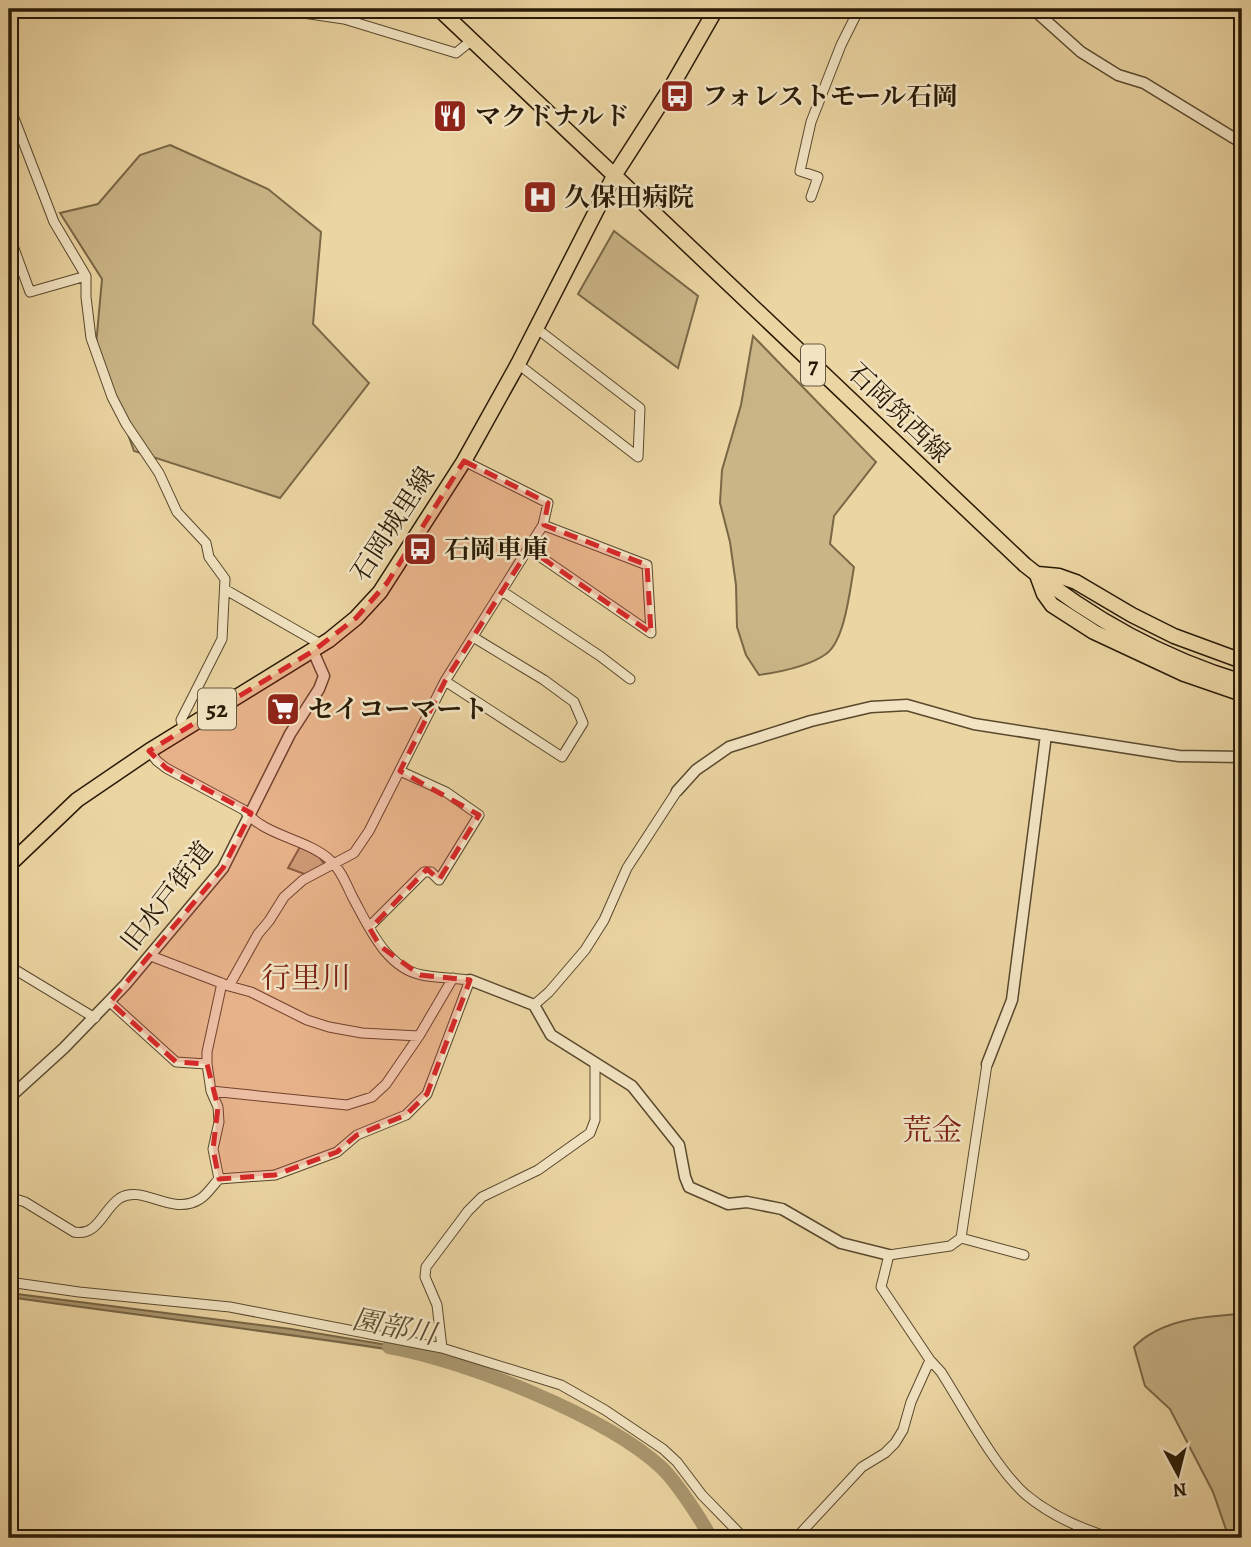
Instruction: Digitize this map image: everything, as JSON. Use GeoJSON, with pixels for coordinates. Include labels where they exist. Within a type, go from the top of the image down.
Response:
{"type":"FeatureCollection","features":[{"type":"Feature","properties":{"kind":"main road","name":"石岡筑西線"},"geometry":{"type":"LineString","coordinates":[[439,9],[974,518],[1037,574],[1093,613],[1153,648],[1200,669],[1242,682]]}},
{"type":"Feature","properties":{"kind":"main road","name":"石岡城里線"},"geometry":{"type":"LineString","coordinates":[[9,865],[77,800],[149,751],[317,648],[356,618],[387,583],[464,461],[518,364],[614,176],[673,84],[716,9]]}},
{"type":"Feature","properties":{"kind":"main road"},"geometry":{"type":"LineString","coordinates":[[1242,661],[1174,636],[1076,582],[1059,576],[1037,574],[1044,594],[1052,605],[1094,632],[1184,674],[1242,694]]}},
{"type":"Feature","properties":{"kind":"street"},"geometry":{"type":"LineString","coordinates":[[9,49],[10,9]]}},
{"type":"Feature","properties":{"kind":"street"},"geometry":{"type":"LineString","coordinates":[[276,9],[344,19],[456,53],[472,40]]}},
{"type":"Feature","properties":{"kind":"street"},"geometry":{"type":"LineString","coordinates":[[811,197],[818,177],[800,171],[811,122],[841,45],[859,9]]}},
{"type":"Feature","properties":{"kind":"street"},"geometry":{"type":"LineString","coordinates":[[1033,9],[1081,52],[1118,75],[1144,83],[1242,143]]}},
{"type":"Feature","properties":{"kind":"street"},"geometry":{"type":"LineString","coordinates":[[9,105],[54,222],[86,276],[91,338],[112,397],[126,424],[159,472],[177,512],[206,543],[209,556],[225,579],[222,639],[181,720],[184,730]]}},
{"type":"Feature","properties":{"kind":"street"},"geometry":{"type":"LineString","coordinates":[[9,235],[30,292],[86,276]]}},
{"type":"Feature","properties":{"kind":"street"},"geometry":{"type":"LineString","coordinates":[[518,364],[638,457],[640,408],[536,328]]}},
{"type":"Feature","properties":{"kind":"street"},"geometry":{"type":"LineString","coordinates":[[219,1179],[213,1149],[219,1122],[218,1107],[211,1091],[207,1052],[225,985],[284,897],[303,880],[354,853],[367,834],[445,681],[543,525],[548,503],[464,461]]}},
{"type":"Feature","properties":{"kind":"street"},"geometry":{"type":"LineString","coordinates":[[528,550],[651,634],[647,565],[543,525]]}},
{"type":"Feature","properties":{"kind":"street"},"geometry":{"type":"LineString","coordinates":[[226,590],[317,648]]}},
{"type":"Feature","properties":{"kind":"street"},"geometry":{"type":"LineString","coordinates":[[502,591],[630,679]]}},
{"type":"Feature","properties":{"kind":"street"},"geometry":{"type":"LineString","coordinates":[[445,681],[562,757],[583,723],[574,702],[544,680],[473,637]]}},
{"type":"Feature","properties":{"kind":"street","name":"旧水戸街道"},"geometry":{"type":"LineString","coordinates":[[9,1098],[110,1002],[223,868],[290,734],[319,689],[324,676],[317,648]]}},
{"type":"Feature","properties":{"kind":"street"},"geometry":{"type":"LineString","coordinates":[[534,1005],[549,992],[585,950],[604,920],[627,868],[677,791],[696,770],[729,747],[811,720],[871,708],[907,705],[974,724],[1179,756],[1242,757]]}},
{"type":"Feature","properties":{"kind":"street"},"geometry":{"type":"LineString","coordinates":[[149,751],[166,768],[244,810],[250,817],[322,853],[334,864],[380,946],[400,964],[420,975],[470,980],[534,1005],[551,1035],[632,1086],[679,1145],[689,1187],[728,1204],[747,1202],[782,1209],[841,1243],[889,1255],[950,1246],[961,1238],[987,1064],[1012,1000],[1046,735]]}},
{"type":"Feature","properties":{"kind":"street"},"geometry":{"type":"LineString","coordinates":[[369,927],[424,872],[431,872],[439,880],[479,815],[446,792],[400,771]]}},
{"type":"Feature","properties":{"kind":"street"},"geometry":{"type":"LineString","coordinates":[[151,956],[225,985],[251,992],[307,1020],[328,1027],[362,1033],[419,1036]]}},
{"type":"Feature","properties":{"kind":"street"},"geometry":{"type":"LineString","coordinates":[[9,966],[95,1018]]}},
{"type":"Feature","properties":{"kind":"street"},"geometry":{"type":"LineString","coordinates":[[211,1091],[347,1105],[365,1101],[386,1084],[419,1036],[453,978]]}},
{"type":"Feature","properties":{"kind":"street"},"geometry":{"type":"LineString","coordinates":[[9,1197],[25,1202],[75,1232],[83,1234],[93,1230],[111,1204],[123,1196],[136,1194],[173,1206],[199,1200],[219,1179],[275,1175],[337,1152],[357,1135],[406,1115],[427,1094],[470,980]]}},
{"type":"Feature","properties":{"kind":"street"},"geometry":{"type":"LineString","coordinates":[[110,1002],[176,1062],[207,1065]]}},
{"type":"Feature","properties":{"kind":"street"},"geometry":{"type":"LineString","coordinates":[[442,1348],[438,1305],[425,1277],[426,1268],[468,1211],[482,1197],[538,1170],[590,1133],[595,1120],[595,1063]]}},
{"type":"Feature","properties":{"kind":"street"},"geometry":{"type":"LineString","coordinates":[[961,1238],[1024,1255]]}},
{"type":"Feature","properties":{"kind":"street"},"geometry":{"type":"LineString","coordinates":[[889,1255],[881,1287],[941,1372],[1004,1470],[1026,1494],[1082,1534],[1112,1538]]}},
{"type":"Feature","properties":{"kind":"street"},"geometry":{"type":"LineString","coordinates":[[9,1282],[230,1307],[442,1348],[561,1385],[605,1410],[663,1449],[677,1462],[702,1495],[744,1538]]}},
{"type":"Feature","properties":{"kind":"street"},"geometry":{"type":"LineString","coordinates":[[796,1538],[862,1467],[885,1453],[894,1443],[903,1430],[911,1402],[930,1360]]}},
{"type":"Feature","properties":{"kind":"highlighted area"},"geometry":{"type":"Polygon","coordinates":[[[464,461],[548,503],[544,525],[647,565],[651,633],[529,549],[445,681],[400,771],[479,815],[439,880],[427,869],[370,929],[380,946],[420,975],[470,980],[427,1094],[406,1115],[357,1135],[337,1152],[275,1175],[219,1179],[213,1149],[218,1107],[207,1064],[176,1062],[110,1002],[223,868],[251,813],[166,768],[149,751],[313,651],[356,618],[387,583],[464,461]]]}},
{"type":"Feature","properties":{"kind":"shaded area"},"geometry":{"type":"Polygon","coordinates":[[[170,145],[268,189],[321,232],[313,324],[369,383],[280,498],[134,451],[96,345],[102,279],[60,213],[98,204],[140,155],[170,145]]]}},
{"type":"Feature","properties":{"kind":"shaded area"},"geometry":{"type":"Polygon","coordinates":[[[614,231],[698,296],[678,368],[578,294],[614,231]]]}},
{"type":"Feature","properties":{"kind":"shaded area"},"geometry":{"type":"Polygon","coordinates":[[[753,336],[876,462],[834,516],[830,544],[854,567],[846,614],[838,638],[826,654],[811,662],[759,675],[746,655],[737,627],[736,585],[730,542],[720,503],[722,470],[741,405],[753,336]]]}},
{"type":"Feature","properties":{"kind":"shaded area"},"geometry":{"type":"Polygon","coordinates":[[[301,845],[317,854],[325,865],[307,875],[288,868],[301,845]]]}},
{"type":"Feature","properties":{"kind":"shaded area"},"geometry":{"type":"Polygon","coordinates":[[[9,1293],[291,1329],[406,1348],[405,1352],[9,1297],[9,1293]]]}},
{"type":"Feature","properties":{"kind":"shaded area"},"geometry":{"type":"Polygon","coordinates":[[[1242,1314],[1242,1538],[1229,1538],[1213,1492],[1170,1409],[1145,1386],[1134,1347],[1157,1330],[1171,1325],[1199,1318],[1242,1314]]]}},
{"type":"Feature","properties":{"kind":"waterway","name":"園部川"},"geometry":{"type":"LineString","coordinates":[[389,1347],[494,1377],[571,1410],[606,1429],[637,1448],[662,1468],[711,1538]]}},
{"type":"Feature","properties":{"kind":"place","name":"フォレストモール石岡"},"geometry":{"type":"Point","coordinates":[677,96]}},
{"type":"Feature","properties":{"kind":"place","name":"マクドナルド"},"geometry":{"type":"Point","coordinates":[450,116]}},
{"type":"Feature","properties":{"kind":"place","name":"久保田病院"},"geometry":{"type":"Point","coordinates":[540,197]}},
{"type":"Feature","properties":{"kind":"place","name":"石岡車庫"},"geometry":{"type":"Point","coordinates":[420,549]}},
{"type":"Feature","properties":{"kind":"place","name":"セイコーマート"},"geometry":{"type":"Point","coordinates":[283,709]}},
{"type":"Feature","properties":{"kind":"district","name":"行里川"},"geometry":{"type":"Point","coordinates":[306,978]}},
{"type":"Feature","properties":{"kind":"district","name":"荒金"},"geometry":{"type":"Point","coordinates":[932,1130]}}]}
